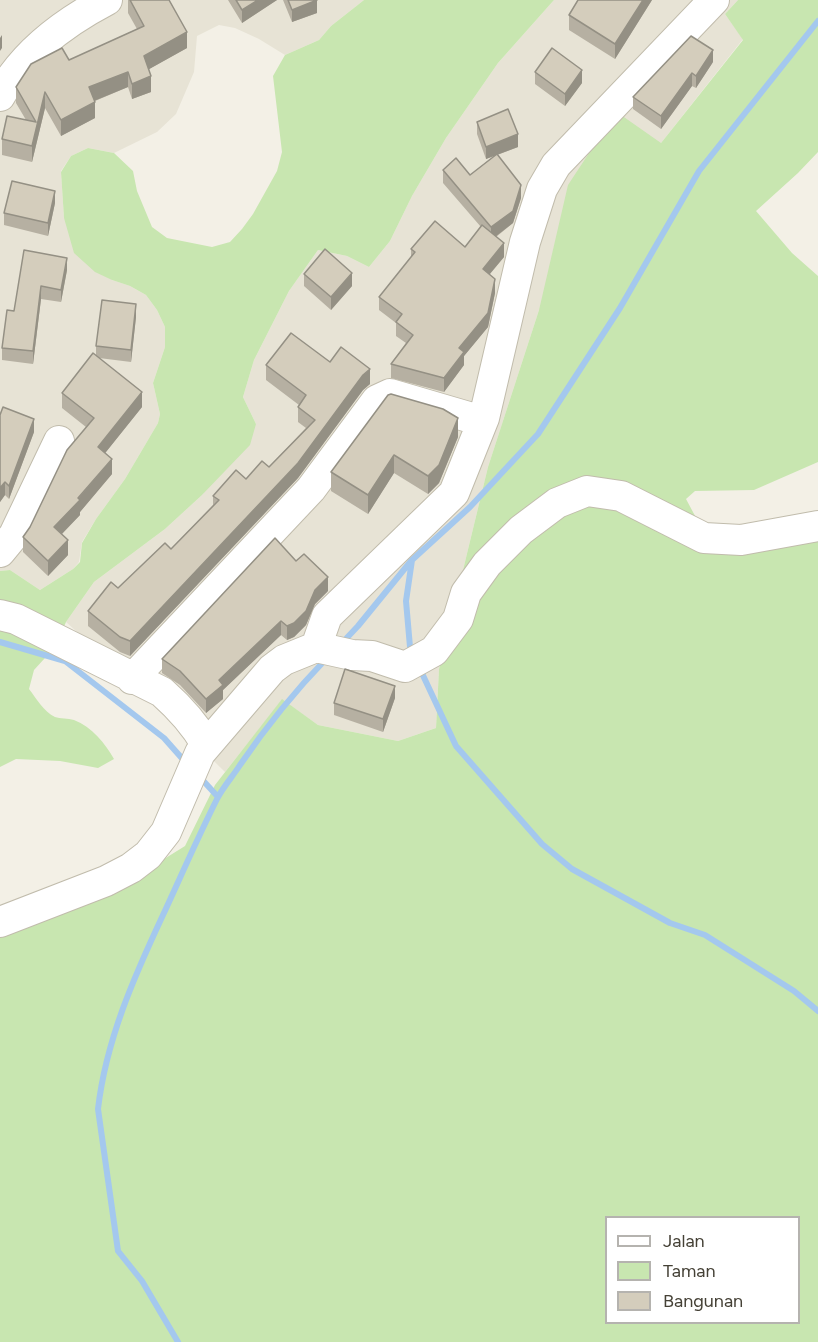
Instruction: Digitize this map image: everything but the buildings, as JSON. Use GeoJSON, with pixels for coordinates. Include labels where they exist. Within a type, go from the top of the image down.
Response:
{"type":"FeatureCollection","features":[{"type":"Feature","properties":{"kind":"street"},"geometry":{"type":"LineString","coordinates":[[316,647],[327,616],[454,493],[484,418],[525,242],[542,189],[556,165],[714,0]]}},
{"type":"Feature","properties":{"kind":"street"},"geometry":{"type":"LineString","coordinates":[[0,96],[20,67],[35,51],[68,22],[97,2]]}},
{"type":"Feature","properties":{"kind":"street"},"geometry":{"type":"LineString","coordinates":[[132,679],[311,489],[377,400],[390,394],[471,418],[484,418]]}},
{"type":"Feature","properties":{"kind":"street"},"geometry":{"type":"LineString","coordinates":[[0,552],[14,535],[59,441]]}},
{"type":"Feature","properties":{"kind":"street"},"geometry":{"type":"LineString","coordinates":[[0,922],[106,881],[131,868],[148,855],[165,832],[203,749],[272,669],[284,660],[316,647],[352,655],[372,656],[405,667],[434,651],[458,619],[466,593],[487,564],[521,530],[557,503],[587,491],[621,496],[704,538],[741,540],[818,526]]}},
{"type":"Feature","properties":{"kind":"street"},"geometry":{"type":"LineString","coordinates":[[0,615],[16,619],[162,692],[182,709],[198,728],[203,749]]}},
{"type":"Feature","properties":{"kind":"shaded area"},"geometry":{"type":"Polygon","coordinates":[[[0,0],[364,0],[331,26],[319,40],[285,55],[235,28],[219,25],[197,36],[194,72],[176,114],[157,132],[114,153],[88,148],[71,156],[61,171],[64,218],[112,280],[146,295],[157,310],[165,327],[165,347],[153,383],[160,414],[158,423],[125,479],[82,542],[79,562],[73,569],[40,590],[10,570],[0,571],[0,0]]]}},
{"type":"Feature","properties":{"kind":"shaded area"},"geometry":{"type":"Polygon","coordinates":[[[554,0],[738,0],[725,14],[743,39],[661,143],[539,310],[488,467],[439,669],[436,728],[398,741],[318,725],[282,700],[225,772],[150,698],[66,622],[94,582],[165,529],[201,496],[256,424],[243,397],[254,360],[289,291],[318,250],[347,256],[369,267],[390,241],[412,196],[446,138],[498,63],[554,0]]]}},
{"type":"Feature","properties":{"kind":"green space"},"geometry":{"type":"Polygon","coordinates":[[[364,0],[554,0],[498,63],[446,138],[412,196],[390,241],[369,267],[347,256],[318,250],[289,291],[254,360],[243,397],[256,424],[250,445],[201,496],[165,529],[94,582],[66,622],[55,647],[34,670],[29,689],[44,708],[55,717],[74,720],[87,727],[102,741],[114,759],[98,768],[60,761],[16,759],[0,767],[0,571],[10,570],[40,590],[73,569],[80,562],[82,543],[125,479],[158,423],[160,414],[153,383],[165,347],[165,327],[157,310],[146,295],[95,272],[74,253],[64,218],[61,172],[71,156],[88,148],[114,153],[133,171],[137,191],[152,227],[167,238],[212,247],[230,242],[253,214],[277,171],[282,152],[273,76],[285,55],[319,40],[331,26],[364,0]]]}},
{"type":"Feature","properties":{"kind":"green space"},"geometry":{"type":"Polygon","coordinates":[[[738,0],[818,0],[818,152],[756,211],[792,253],[818,276],[818,462],[754,490],[695,491],[686,499],[701,527],[818,535],[818,1342],[0,1342],[0,930],[30,927],[103,897],[185,846],[215,785],[282,699],[318,725],[398,741],[436,728],[439,669],[488,467],[539,310],[568,185],[595,144],[621,115],[661,143],[743,40],[725,14],[738,0]]]}},
{"type":"Feature","properties":{"kind":"waterway"},"geometry":{"type":"LineString","coordinates":[[413,655],[410,647],[406,601],[412,560],[470,507],[538,434],[620,308],[699,171],[818,21]]}},
{"type":"Feature","properties":{"kind":"waterway"},"geometry":{"type":"LineString","coordinates":[[342,643],[411,561]]}},
{"type":"Feature","properties":{"kind":"waterway"},"geometry":{"type":"LineString","coordinates":[[0,642],[65,661],[164,738],[187,764]]}},
{"type":"Feature","properties":{"kind":"waterway"},"geometry":{"type":"LineString","coordinates":[[178,1342],[142,1281],[118,1251],[98,1109],[107,1058],[132,985],[217,799],[270,723],[326,659]]}},
{"type":"Feature","properties":{"kind":"waterway"},"geometry":{"type":"LineString","coordinates":[[420,669],[456,746],[542,844],[572,869],[670,923],[705,935],[794,991],[818,1011]]}},
{"type":"Feature","properties":{"kind":"waterway"},"geometry":{"type":"LineString","coordinates":[[198,775],[218,797]]}}]}
